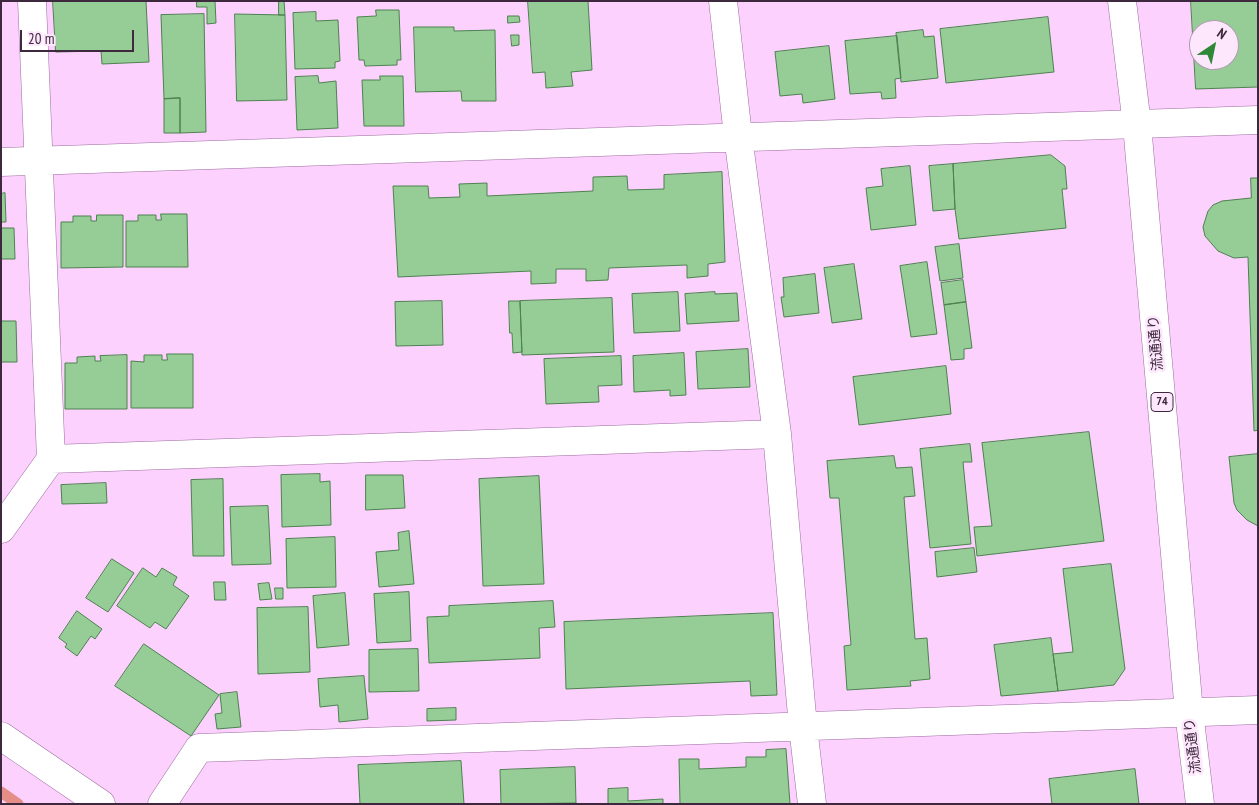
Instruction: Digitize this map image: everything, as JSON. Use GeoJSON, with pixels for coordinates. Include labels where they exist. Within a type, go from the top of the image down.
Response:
{"type":"FeatureCollection","features":[{"type":"Feature","properties":{"kind":"street"},"geometry":{"type":"LineString","coordinates":[[1,529],[51,459],[32,1]]}},
{"type":"Feature","properties":{"kind":"street"},"geometry":{"type":"LineString","coordinates":[[723,1],[738,136],[777,434],[803,727],[812,804]]}},
{"type":"Feature","properties":{"kind":"street","name":"流通通り"},"geometry":{"type":"LineString","coordinates":[[1122,1],[1136,125],[1189,712],[1200,804]]}},
{"type":"Feature","properties":{"kind":"street"},"geometry":{"type":"LineString","coordinates":[[1,162],[1258,120]]}},
{"type":"Feature","properties":{"kind":"street"},"geometry":{"type":"LineString","coordinates":[[51,459],[777,434]]}},
{"type":"Feature","properties":{"kind":"street"},"geometry":{"type":"LineString","coordinates":[[162,804],[199,748],[1258,710]]}},
{"type":"Feature","properties":{"kind":"street"},"geometry":{"type":"LineString","coordinates":[[1,736],[101,804]]}},
{"type":"Feature","properties":{"kind":"building"},"geometry":{"type":"Polygon","coordinates":[[[53,1],[146,1],[149,62],[102,64],[101,51],[56,52],[53,1]]]}},
{"type":"Feature","properties":{"kind":"building"},"geometry":{"type":"Polygon","coordinates":[[[197,1],[215,1],[216,23],[207,24],[207,7],[197,7],[197,1]]]}},
{"type":"Feature","properties":{"kind":"building"},"geometry":{"type":"Polygon","coordinates":[[[279,1],[284,1],[285,15],[279,15],[279,1]]]}},
{"type":"Feature","properties":{"kind":"building"},"geometry":{"type":"Polygon","coordinates":[[[528,1],[588,1],[592,70],[571,72],[573,86],[546,88],[545,72],[533,73],[528,1]]]}},
{"type":"Feature","properties":{"kind":"building"},"geometry":{"type":"Polygon","coordinates":[[[1191,1],[1258,1],[1258,87],[1196,89],[1195,70],[1239,70],[1239,20],[1192,20],[1191,1]]]}},
{"type":"Feature","properties":{"kind":"building"},"geometry":{"type":"Polygon","coordinates":[[[376,10],[399,10],[401,60],[397,60],[397,65],[365,66],[364,60],[359,60],[357,17],[376,16],[376,10]]]}},
{"type":"Feature","properties":{"kind":"building"},"geometry":{"type":"Polygon","coordinates":[[[316,12],[316,21],[338,20],[340,61],[335,62],[335,68],[295,69],[293,13],[316,12]]]}},
{"type":"Feature","properties":{"kind":"building"},"geometry":{"type":"Polygon","coordinates":[[[204,14],[206,132],[180,133],[180,98],[164,99],[161,15],[204,14]]]}},
{"type":"Feature","properties":{"kind":"building"},"geometry":{"type":"Polygon","coordinates":[[[235,14],[285,15],[287,100],[237,101],[235,14]]]}},
{"type":"Feature","properties":{"kind":"building"},"geometry":{"type":"Polygon","coordinates":[[[508,16],[519,16],[520,22],[508,23],[508,16]]]}},
{"type":"Feature","properties":{"kind":"building"},"geometry":{"type":"Polygon","coordinates":[[[1048,17],[1054,72],[946,83],[940,29],[1048,17]]]}},
{"type":"Feature","properties":{"kind":"building"},"geometry":{"type":"Polygon","coordinates":[[[414,27],[454,27],[454,31],[495,30],[496,101],[462,101],[461,91],[416,92],[414,27]]]}},
{"type":"Feature","properties":{"kind":"building"},"geometry":{"type":"Polygon","coordinates":[[[923,30],[924,37],[934,36],[938,78],[901,82],[896,33],[923,30]]]}},
{"type":"Feature","properties":{"kind":"building"},"geometry":{"type":"Polygon","coordinates":[[[511,35],[519,35],[519,45],[512,46],[511,35]]]}},
{"type":"Feature","properties":{"kind":"building"},"geometry":{"type":"Polygon","coordinates":[[[897,36],[901,78],[895,79],[896,98],[882,99],[881,92],[850,94],[845,41],[897,36]]]}},
{"type":"Feature","properties":{"kind":"building"},"geometry":{"type":"Polygon","coordinates":[[[829,46],[835,99],[803,103],[802,94],[780,96],[775,52],[829,46]]]}},
{"type":"Feature","properties":{"kind":"building"},"geometry":{"type":"Polygon","coordinates":[[[318,76],[319,83],[336,81],[338,128],[297,130],[295,77],[318,76]]]}},
{"type":"Feature","properties":{"kind":"building"},"geometry":{"type":"Polygon","coordinates":[[[380,76],[403,76],[404,126],[364,126],[362,80],[380,80],[380,76]]]}},
{"type":"Feature","properties":{"kind":"building"},"geometry":{"type":"Polygon","coordinates":[[[180,98],[180,133],[164,133],[164,99],[180,98]]]}},
{"type":"Feature","properties":{"kind":"building"},"geometry":{"type":"Polygon","coordinates":[[[1051,155],[1065,166],[1067,189],[1062,189],[1066,228],[959,239],[955,209],[953,164],[1051,155]]]}},
{"type":"Feature","properties":{"kind":"building"},"geometry":{"type":"Polygon","coordinates":[[[953,164],[955,209],[933,211],[929,166],[953,164]]]}},
{"type":"Feature","properties":{"kind":"building"},"geometry":{"type":"Polygon","coordinates":[[[910,166],[916,225],[871,230],[866,188],[883,186],[881,169],[910,166]]]}},
{"type":"Feature","properties":{"kind":"building"},"geometry":{"type":"Polygon","coordinates":[[[722,172],[725,262],[708,264],[708,276],[687,278],[687,265],[609,268],[608,280],[586,281],[586,269],[556,269],[556,283],[531,284],[531,271],[398,277],[393,186],[428,186],[429,198],[460,197],[459,184],[487,183],[487,196],[593,191],[593,177],[627,176],[628,190],[664,189],[664,175],[722,172]]]}},
{"type":"Feature","properties":{"kind":"building"},"geometry":{"type":"Polygon","coordinates":[[[1251,178],[1258,178],[1258,430],[1254,431],[1248,257],[1234,258],[1218,251],[1205,236],[1203,227],[1208,211],[1213,205],[1222,201],[1251,198],[1251,178]]]}},
{"type":"Feature","properties":{"kind":"building"},"geometry":{"type":"Polygon","coordinates":[[[5,193],[6,222],[1,222],[1,194],[5,193]]]}},
{"type":"Feature","properties":{"kind":"building"},"geometry":{"type":"Polygon","coordinates":[[[161,214],[187,214],[188,267],[126,267],[126,221],[138,221],[138,215],[156,215],[156,220],[161,220],[161,214]]]}},
{"type":"Feature","properties":{"kind":"building"},"geometry":{"type":"Polygon","coordinates":[[[97,215],[123,215],[123,267],[61,268],[61,222],[73,222],[73,216],[91,216],[91,221],[96,221],[97,215]]]}},
{"type":"Feature","properties":{"kind":"building"},"geometry":{"type":"Polygon","coordinates":[[[1,228],[14,228],[15,259],[1,259],[1,228]]]}},
{"type":"Feature","properties":{"kind":"building"},"geometry":{"type":"Polygon","coordinates":[[[959,244],[963,278],[940,281],[935,247],[959,244]]]}},
{"type":"Feature","properties":{"kind":"building"},"geometry":{"type":"Polygon","coordinates":[[[927,262],[937,334],[911,337],[900,266],[927,262]]]}},
{"type":"Feature","properties":{"kind":"building"},"geometry":{"type":"Polygon","coordinates":[[[854,264],[862,319],[832,323],[824,268],[854,264]]]}},
{"type":"Feature","properties":{"kind":"building"},"geometry":{"type":"Polygon","coordinates":[[[815,274],[819,313],[784,317],[781,297],[784,297],[783,278],[815,274]]]}},
{"type":"Feature","properties":{"kind":"building"},"geometry":{"type":"Polygon","coordinates":[[[963,280],[966,302],[944,305],[941,283],[963,280]]]}},
{"type":"Feature","properties":{"kind":"building"},"geometry":{"type":"Polygon","coordinates":[[[678,292],[680,331],[634,333],[632,294],[678,292]]]}},
{"type":"Feature","properties":{"kind":"building"},"geometry":{"type":"Polygon","coordinates":[[[715,292],[715,294],[737,293],[739,321],[687,324],[685,294],[715,292]]]}},
{"type":"Feature","properties":{"kind":"building"},"geometry":{"type":"Polygon","coordinates":[[[612,298],[614,352],[522,355],[520,301],[612,298]]]}},
{"type":"Feature","properties":{"kind":"building"},"geometry":{"type":"Polygon","coordinates":[[[442,301],[443,345],[396,346],[395,302],[442,301]]]}},
{"type":"Feature","properties":{"kind":"building"},"geometry":{"type":"Polygon","coordinates":[[[509,301],[520,301],[522,352],[513,353],[509,301]]]}},
{"type":"Feature","properties":{"kind":"building"},"geometry":{"type":"Polygon","coordinates":[[[966,302],[972,348],[964,349],[964,359],[951,360],[944,305],[966,302]]]}},
{"type":"Feature","properties":{"kind":"building"},"geometry":{"type":"Polygon","coordinates":[[[1,321],[16,321],[17,362],[1,362],[1,321]]]}},
{"type":"Feature","properties":{"kind":"building"},"geometry":{"type":"Polygon","coordinates":[[[748,349],[750,387],[698,389],[696,352],[748,349]]]}},
{"type":"Feature","properties":{"kind":"building"},"geometry":{"type":"Polygon","coordinates":[[[684,353],[686,395],[670,396],[670,390],[634,392],[633,356],[684,353]]]}},
{"type":"Feature","properties":{"kind":"building"},"geometry":{"type":"Polygon","coordinates":[[[167,354],[193,354],[193,408],[131,408],[131,361],[144,362],[144,355],[162,355],[162,360],[167,360],[167,354]]]}},
{"type":"Feature","properties":{"kind":"building"},"geometry":{"type":"Polygon","coordinates":[[[127,355],[127,409],[65,409],[65,363],[77,363],[77,357],[95,356],[95,361],[101,361],[100,356],[127,355]]]}},
{"type":"Feature","properties":{"kind":"building"},"geometry":{"type":"Polygon","coordinates":[[[621,356],[622,385],[598,386],[599,402],[546,404],[544,359],[621,356]]]}},
{"type":"Feature","properties":{"kind":"building"},"geometry":{"type":"Polygon","coordinates":[[[946,366],[951,414],[859,425],[853,377],[946,366]]]}},
{"type":"Feature","properties":{"kind":"building"},"geometry":{"type":"Polygon","coordinates":[[[1089,432],[1104,541],[977,556],[974,527],[992,526],[982,443],[1089,432]]]}},
{"type":"Feature","properties":{"kind":"building"},"geometry":{"type":"Polygon","coordinates":[[[970,444],[972,462],[963,462],[971,544],[930,548],[920,449],[970,444]]]}},
{"type":"Feature","properties":{"kind":"building"},"geometry":{"type":"Polygon","coordinates":[[[1258,454],[1258,526],[1247,520],[1237,510],[1234,503],[1229,457],[1258,454]]]}},
{"type":"Feature","properties":{"kind":"building"},"geometry":{"type":"Polygon","coordinates":[[[894,456],[896,468],[912,467],[915,496],[904,497],[915,639],[927,638],[930,679],[910,681],[911,686],[847,690],[844,646],[851,645],[839,498],[830,498],[827,461],[894,456]]]}},
{"type":"Feature","properties":{"kind":"building"},"geometry":{"type":"Polygon","coordinates":[[[320,474],[320,482],[330,481],[331,525],[282,527],[281,475],[320,474]]]}},
{"type":"Feature","properties":{"kind":"building"},"geometry":{"type":"Polygon","coordinates":[[[366,475],[403,475],[405,508],[366,510],[366,475]]]}},
{"type":"Feature","properties":{"kind":"building"},"geometry":{"type":"Polygon","coordinates":[[[539,476],[544,584],[483,586],[479,479],[539,476]]]}},
{"type":"Feature","properties":{"kind":"building"},"geometry":{"type":"Polygon","coordinates":[[[223,479],[224,556],[193,556],[191,480],[223,479]]]}},
{"type":"Feature","properties":{"kind":"building"},"geometry":{"type":"Polygon","coordinates":[[[106,483],[107,503],[62,504],[61,485],[106,483]]]}},
{"type":"Feature","properties":{"kind":"building"},"geometry":{"type":"Polygon","coordinates":[[[268,506],[271,564],[232,565],[230,507],[268,506]]]}},
{"type":"Feature","properties":{"kind":"building"},"geometry":{"type":"Polygon","coordinates":[[[409,531],[414,584],[379,587],[376,552],[399,550],[398,533],[409,531]]]}},
{"type":"Feature","properties":{"kind":"building"},"geometry":{"type":"Polygon","coordinates":[[[335,537],[336,587],[287,588],[286,539],[335,537]]]}},
{"type":"Feature","properties":{"kind":"building"},"geometry":{"type":"Polygon","coordinates":[[[974,548],[977,572],[937,577],[935,552],[974,548]]]}},
{"type":"Feature","properties":{"kind":"building"},"geometry":{"type":"Polygon","coordinates":[[[112,559],[134,573],[108,612],[86,598],[112,559]]]}},
{"type":"Feature","properties":{"kind":"building"},"geometry":{"type":"Polygon","coordinates":[[[1111,564],[1125,669],[1114,685],[1058,691],[1053,654],[1073,652],[1063,569],[1111,564]]]}},
{"type":"Feature","properties":{"kind":"building"},"geometry":{"type":"Polygon","coordinates":[[[143,568],[156,577],[162,568],[177,577],[173,585],[189,596],[166,629],[155,622],[150,628],[117,606],[143,568]]]}},
{"type":"Feature","properties":{"kind":"building"},"geometry":{"type":"Polygon","coordinates":[[[214,582],[225,582],[226,600],[215,600],[214,582]]]}},
{"type":"Feature","properties":{"kind":"building"},"geometry":{"type":"Polygon","coordinates":[[[269,583],[272,599],[260,600],[258,584],[269,583]]]}},
{"type":"Feature","properties":{"kind":"building"},"geometry":{"type":"Polygon","coordinates":[[[275,588],[283,588],[283,599],[276,599],[275,588]]]}},
{"type":"Feature","properties":{"kind":"building"},"geometry":{"type":"Polygon","coordinates":[[[409,592],[411,641],[377,643],[374,594],[409,592]]]}},
{"type":"Feature","properties":{"kind":"building"},"geometry":{"type":"Polygon","coordinates":[[[345,593],[349,645],[317,648],[313,596],[345,593]]]}},
{"type":"Feature","properties":{"kind":"building"},"geometry":{"type":"Polygon","coordinates":[[[553,601],[555,627],[539,628],[540,658],[429,663],[427,617],[449,616],[449,606],[553,601]]]}},
{"type":"Feature","properties":{"kind":"building"},"geometry":{"type":"Polygon","coordinates":[[[308,607],[310,672],[258,674],[257,608],[308,607]]]}},
{"type":"Feature","properties":{"kind":"building"},"geometry":{"type":"Polygon","coordinates":[[[77,611],[102,629],[95,639],[91,636],[77,656],[65,647],[67,644],[59,638],[77,611]]]}},
{"type":"Feature","properties":{"kind":"building"},"geometry":{"type":"Polygon","coordinates":[[[773,613],[777,695],[751,696],[750,681],[566,689],[564,622],[773,613]]]}},
{"type":"Feature","properties":{"kind":"building"},"geometry":{"type":"Polygon","coordinates":[[[1051,638],[1058,691],[1001,696],[994,645],[1051,638]]]}},
{"type":"Feature","properties":{"kind":"building"},"geometry":{"type":"Polygon","coordinates":[[[144,644],[219,695],[191,736],[115,686],[144,644]]]}},
{"type":"Feature","properties":{"kind":"building"},"geometry":{"type":"Polygon","coordinates":[[[418,649],[419,691],[369,692],[369,650],[418,649]]]}},
{"type":"Feature","properties":{"kind":"building"},"geometry":{"type":"Polygon","coordinates":[[[364,676],[368,719],[339,722],[338,705],[320,707],[318,679],[364,676]]]}},
{"type":"Feature","properties":{"kind":"building"},"geometry":{"type":"Polygon","coordinates":[[[237,692],[241,727],[217,729],[215,714],[222,713],[220,694],[237,692]]]}},
{"type":"Feature","properties":{"kind":"building"},"geometry":{"type":"Polygon","coordinates":[[[456,708],[456,720],[427,721],[427,709],[456,708]]]}},
{"type":"Feature","properties":{"kind":"building"},"geometry":{"type":"Polygon","coordinates":[[[786,749],[790,804],[680,804],[679,759],[699,759],[699,769],[746,767],[746,757],[766,757],[766,750],[786,749]]]}},
{"type":"Feature","properties":{"kind":"building"},"geometry":{"type":"Polygon","coordinates":[[[461,761],[464,804],[360,804],[358,765],[461,761]]]}},
{"type":"Feature","properties":{"kind":"building"},"geometry":{"type":"Polygon","coordinates":[[[575,767],[576,803],[501,804],[500,770],[575,767]]]}},
{"type":"Feature","properties":{"kind":"building"},"geometry":{"type":"Polygon","coordinates":[[[1135,769],[1139,804],[1052,804],[1049,779],[1135,769]]]}},
{"type":"Feature","properties":{"kind":"building"},"geometry":{"type":"Polygon","coordinates":[[[628,788],[628,801],[663,799],[663,804],[608,804],[608,789],[628,788]]]}},
{"type":"Feature","properties":{"kind":"waterway"},"geometry":{"type":"LineString","coordinates":[[1,792],[18,804]]}}]}
